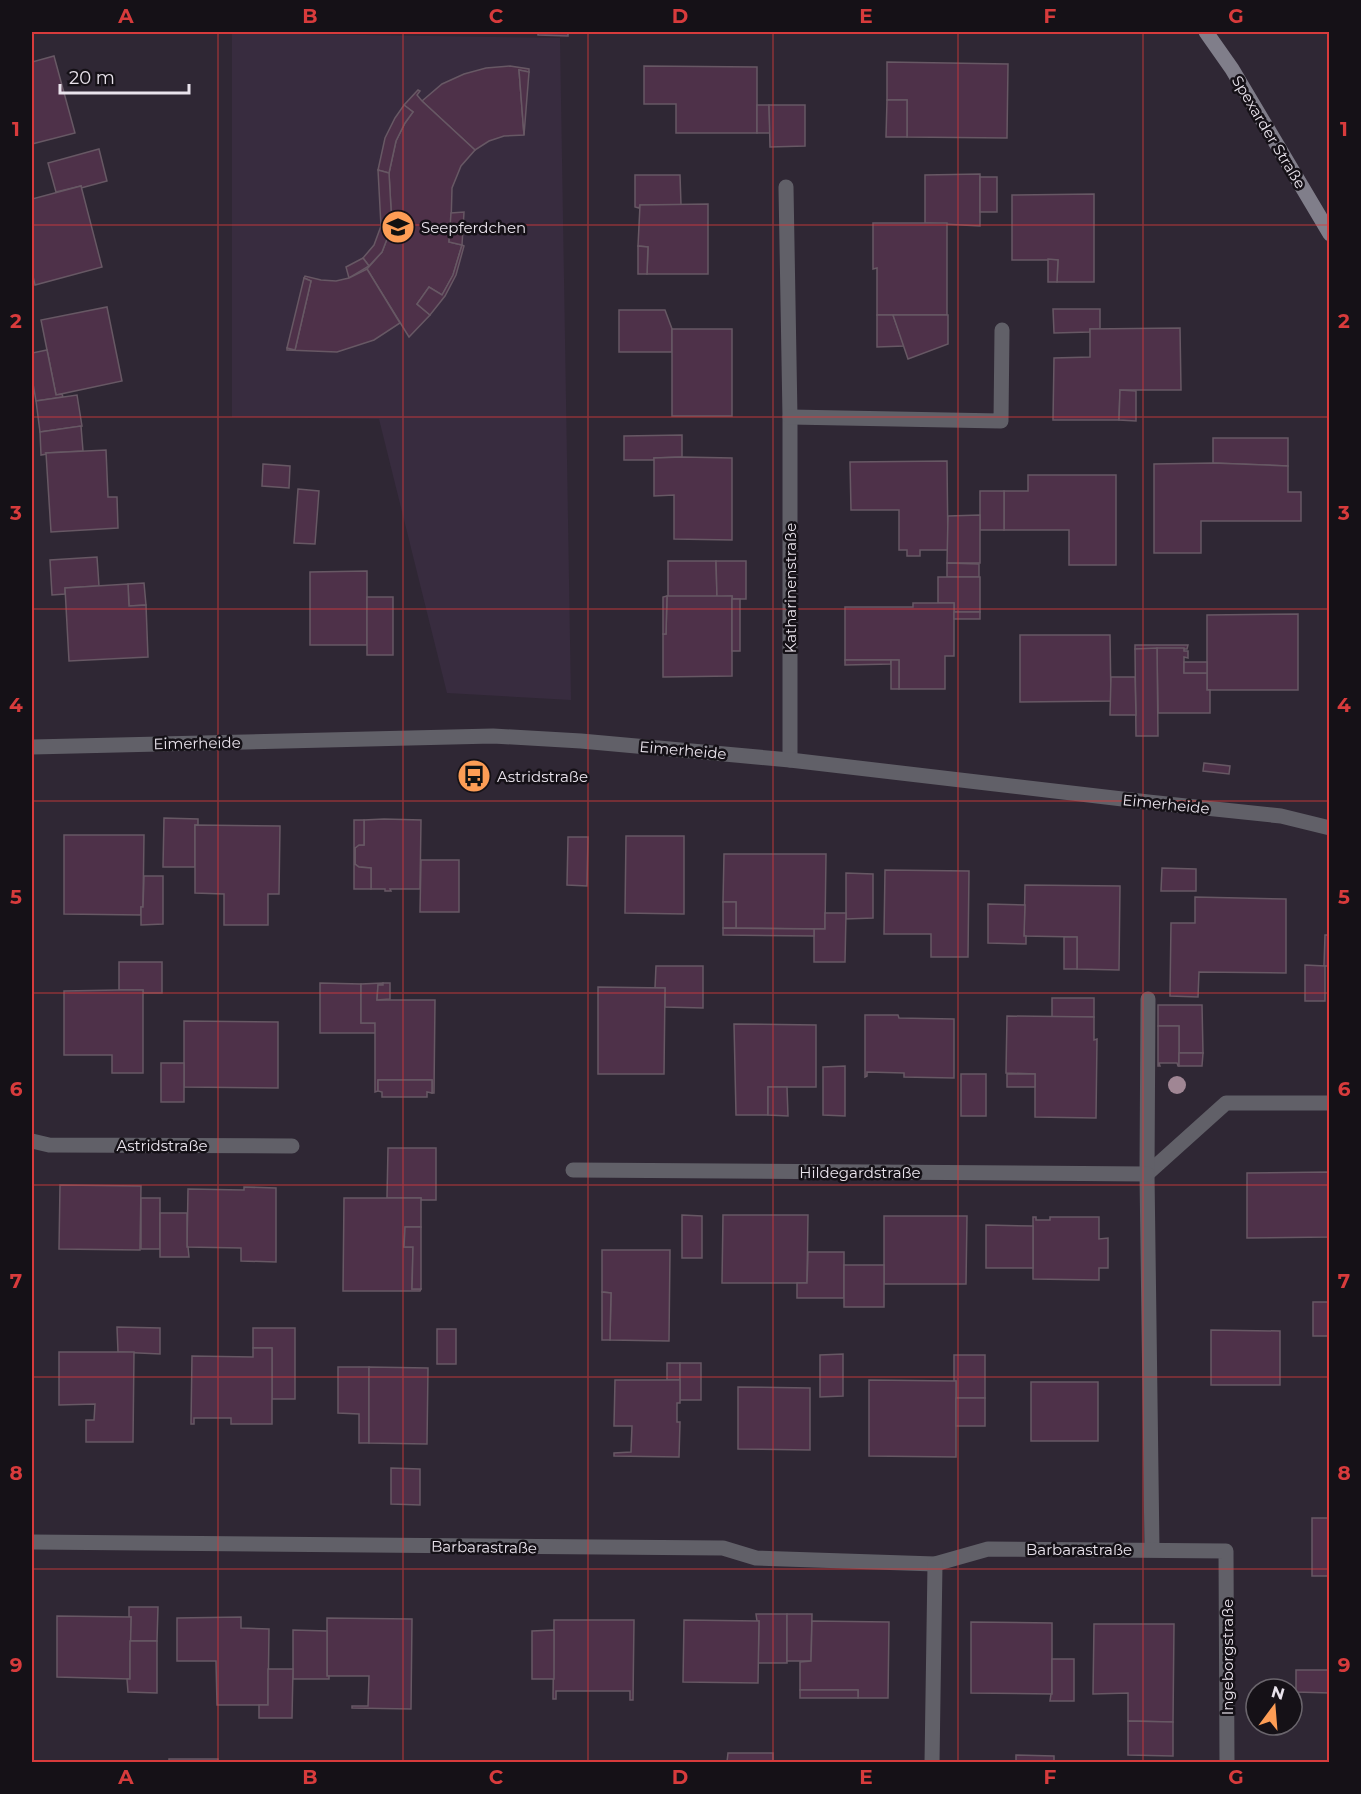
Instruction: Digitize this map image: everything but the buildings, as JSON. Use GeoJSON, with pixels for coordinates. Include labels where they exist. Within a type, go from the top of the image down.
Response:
{"type":"FeatureCollection","features":[{"type":"Feature","properties":{"kind":"main road","name":"Spexarder Straße"},"geometry":{"type":"LineString","coordinates":[[1206,32],[1232,69],[1329,234]]}},
{"type":"Feature","properties":{"kind":"street","name":"Katharinenstraße"},"geometry":{"type":"LineString","coordinates":[[786,187],[790,417],[790,760]]}},
{"type":"Feature","properties":{"kind":"street"},"geometry":{"type":"LineString","coordinates":[[790,417],[1001,421],[1002,330]]}},
{"type":"Feature","properties":{"kind":"street","name":"Eimerheide"},"geometry":{"type":"LineString","coordinates":[[32,747],[493,736],[581,741],[790,760],[1281,816],[1329,828]]}},
{"type":"Feature","properties":{"kind":"street"},"geometry":{"type":"LineString","coordinates":[[1148,999],[1147,1174],[1152,1549]]}},
{"type":"Feature","properties":{"kind":"street"},"geometry":{"type":"LineString","coordinates":[[1147,1174],[1226,1102],[1329,1103]]}},
{"type":"Feature","properties":{"kind":"street","name":"Astridstraße"},"geometry":{"type":"LineString","coordinates":[[32,1142],[49,1145],[292,1146]]}},
{"type":"Feature","properties":{"kind":"street","name":"Hildegardstraße"},"geometry":{"type":"LineString","coordinates":[[573,1170],[1147,1174]]}},
{"type":"Feature","properties":{"kind":"street","name":"Barbarastraße"},"geometry":{"type":"LineString","coordinates":[[32,1542],[723,1548],[756,1558],[935,1564],[988,1549],[1226,1551]]}},
{"type":"Feature","properties":{"kind":"street","name":"Ingeborgstraße"},"geometry":{"type":"LineString","coordinates":[[1226,1551],[1227,1762]]}},
{"type":"Feature","properties":{"kind":"street"},"geometry":{"type":"LineString","coordinates":[[932,1762],[935,1564]]}},
{"type":"Feature","properties":{"kind":"shaded area","name":"Seepferdchen"},"geometry":{"type":"Polygon","coordinates":[[[232,33],[560,38],[571,700],[447,693],[379,419],[232,417],[232,33]]]}},
{"type":"Feature","properties":{"kind":"place","name":"Seepferdchen"},"geometry":{"type":"Point","coordinates":[398,227]}},
{"type":"Feature","properties":{"kind":"place","name":"Astridstraße"},"geometry":{"type":"Point","coordinates":[474,776]}}]}
